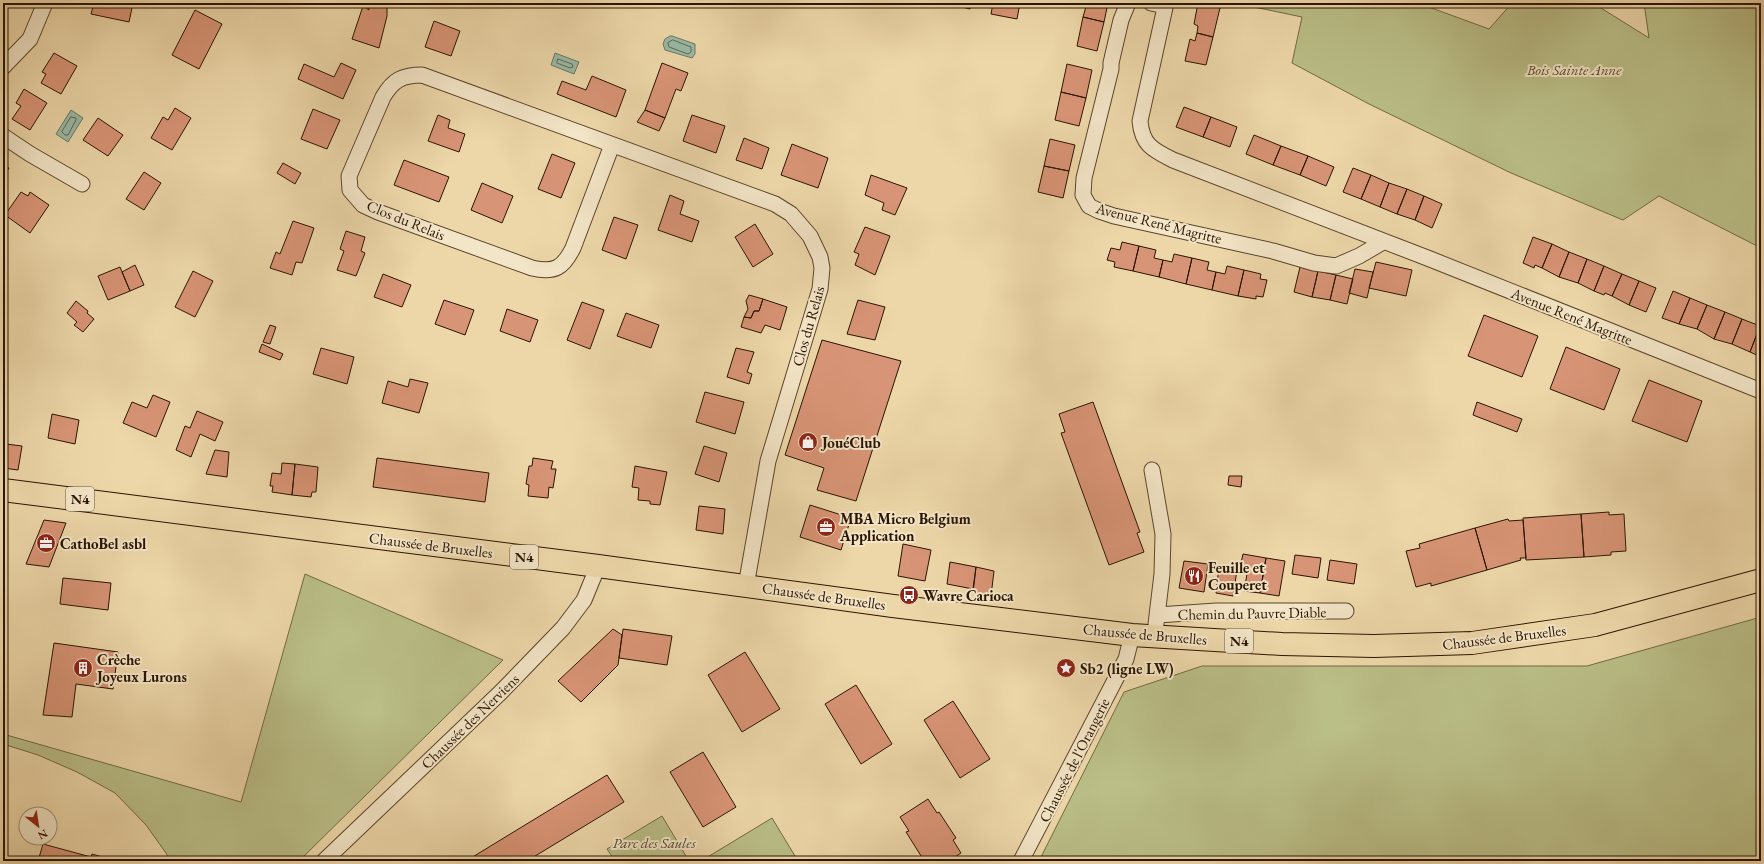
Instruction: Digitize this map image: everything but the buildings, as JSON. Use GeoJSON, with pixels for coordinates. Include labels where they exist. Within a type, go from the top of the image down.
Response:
{"type":"FeatureCollection","features":[{"type":"Feature","properties":{"kind":"main road","name":"Chaussée de Bruxelles"},"geometry":{"type":"LineString","coordinates":[[3,490],[598,566],[901,607],[1132,635],[1282,644],[1374,646],[1461,644],[1595,625],[1761,580]]}},
{"type":"Feature","properties":{"kind":"street"},"geometry":{"type":"LineString","coordinates":[[3,67],[30,39],[45,3]]}},
{"type":"Feature","properties":{"kind":"street","name":"Avenue René Magritte"},"geometry":{"type":"LineString","coordinates":[[1128,3],[1121,20],[1111,69],[1084,178],[1083,195],[1089,206],[1114,216],[1246,244],[1314,263],[1336,266],[1359,256],[1383,242]]}},
{"type":"Feature","properties":{"kind":"street","name":"Avenue René Magritte"},"geometry":{"type":"LineString","coordinates":[[1150,3],[1166,5],[1140,121],[1141,130],[1146,143],[1153,149],[1172,160],[1761,391]]}},
{"type":"Feature","properties":{"kind":"street","name":"Clos du Relais"},"geometry":{"type":"LineString","coordinates":[[612,145],[573,248],[566,262],[554,269],[542,270],[532,268],[378,212],[363,205],[350,190],[349,176],[383,97],[390,86],[402,78],[411,75],[422,75],[775,204],[791,214],[805,229],[814,243],[820,257],[822,268],[820,289],[768,461],[746,586]]}},
{"type":"Feature","properties":{"kind":"street"},"geometry":{"type":"LineString","coordinates":[[3,136],[30,154],[82,184]]}},
{"type":"Feature","properties":{"kind":"street"},"geometry":{"type":"LineString","coordinates":[[1152,470],[1163,534],[1162,574],[1158,615],[1154,636]]}},
{"type":"Feature","properties":{"kind":"street","name":"Chaussée des Nerviens"},"geometry":{"type":"LineString","coordinates":[[324,861],[501,692],[563,628],[584,600],[598,566]]}},
{"type":"Feature","properties":{"kind":"street","name":"Chemin du Pauvre Diable"},"geometry":{"type":"LineString","coordinates":[[1158,615],[1216,611],[1346,611]]}},
{"type":"Feature","properties":{"kind":"street","name":"Chaussée de l'Orangerie"},"geometry":{"type":"LineString","coordinates":[[1021,861],[1126,659],[1132,635]]}},
{"type":"Feature","properties":{"kind":"green space","name":"Bois Sainte Anne"},"geometry":{"type":"Polygon","coordinates":[[[1235,3],[1418,3],[1489,29],[1512,3],[1593,3],[1649,38],[1644,3],[1761,3],[1761,248],[1659,196],[1623,220],[1511,173],[1369,104],[1292,63],[1302,17],[1235,3]]]}},
{"type":"Feature","properties":{"kind":"green space"},"geometry":{"type":"Polygon","coordinates":[[[305,574],[503,660],[299,861],[170,861],[146,825],[115,793],[77,772],[38,755],[3,744],[3,734],[241,802],[305,574]]]}},
{"type":"Feature","properties":{"kind":"green space"},"geometry":{"type":"Polygon","coordinates":[[[1761,617],[1761,861],[1039,861],[1124,692],[1202,666],[1587,666],[1761,617]]]}},
{"type":"Feature","properties":{"kind":"green space","name":"Parc des Saules"},"geometry":{"type":"Polygon","coordinates":[[[662,816],[689,861],[615,861],[607,849],[662,816]]]}},
{"type":"Feature","properties":{"kind":"green space","name":"Parc des Saules"},"geometry":{"type":"Polygon","coordinates":[[[772,818],[798,861],[701,861],[772,818]]]}},
{"type":"Feature","properties":{"kind":"water"},"geometry":{"type":"Polygon","coordinates":[[[670,36],[695,44],[695,54],[692,58],[665,50],[663,44],[665,39],[670,36]]]}},
{"type":"Feature","properties":{"kind":"water"},"geometry":{"type":"Polygon","coordinates":[[[555,53],[579,62],[574,74],[551,65],[555,53]]]}},
{"type":"Feature","properties":{"kind":"water"},"geometry":{"type":"Polygon","coordinates":[[[71,110],[83,118],[68,142],[56,134],[71,110]]]}},
{"type":"Feature","properties":{"kind":"place","name":"JouéClub"},"geometry":{"type":"Point","coordinates":[808,442]}},
{"type":"Feature","properties":{"kind":"place","name":"MBA Micro Belgium Application"},"geometry":{"type":"Point","coordinates":[826,527]}},
{"type":"Feature","properties":{"kind":"place","name":"CathoBel asbl"},"geometry":{"type":"Point","coordinates":[46,543]}},
{"type":"Feature","properties":{"kind":"place","name":"Feuille et Couperet"},"geometry":{"type":"Point","coordinates":[1194,576]}},
{"type":"Feature","properties":{"kind":"place","name":"Wavre Carioca"},"geometry":{"type":"Point","coordinates":[909,595]}},
{"type":"Feature","properties":{"kind":"place","name":"Crèche Joyeux Lurons"},"geometry":{"type":"Point","coordinates":[83,668]}},
{"type":"Feature","properties":{"kind":"place","name":"Sb2 (ligne LW)"},"geometry":{"type":"Point","coordinates":[1066,668]}}]}
